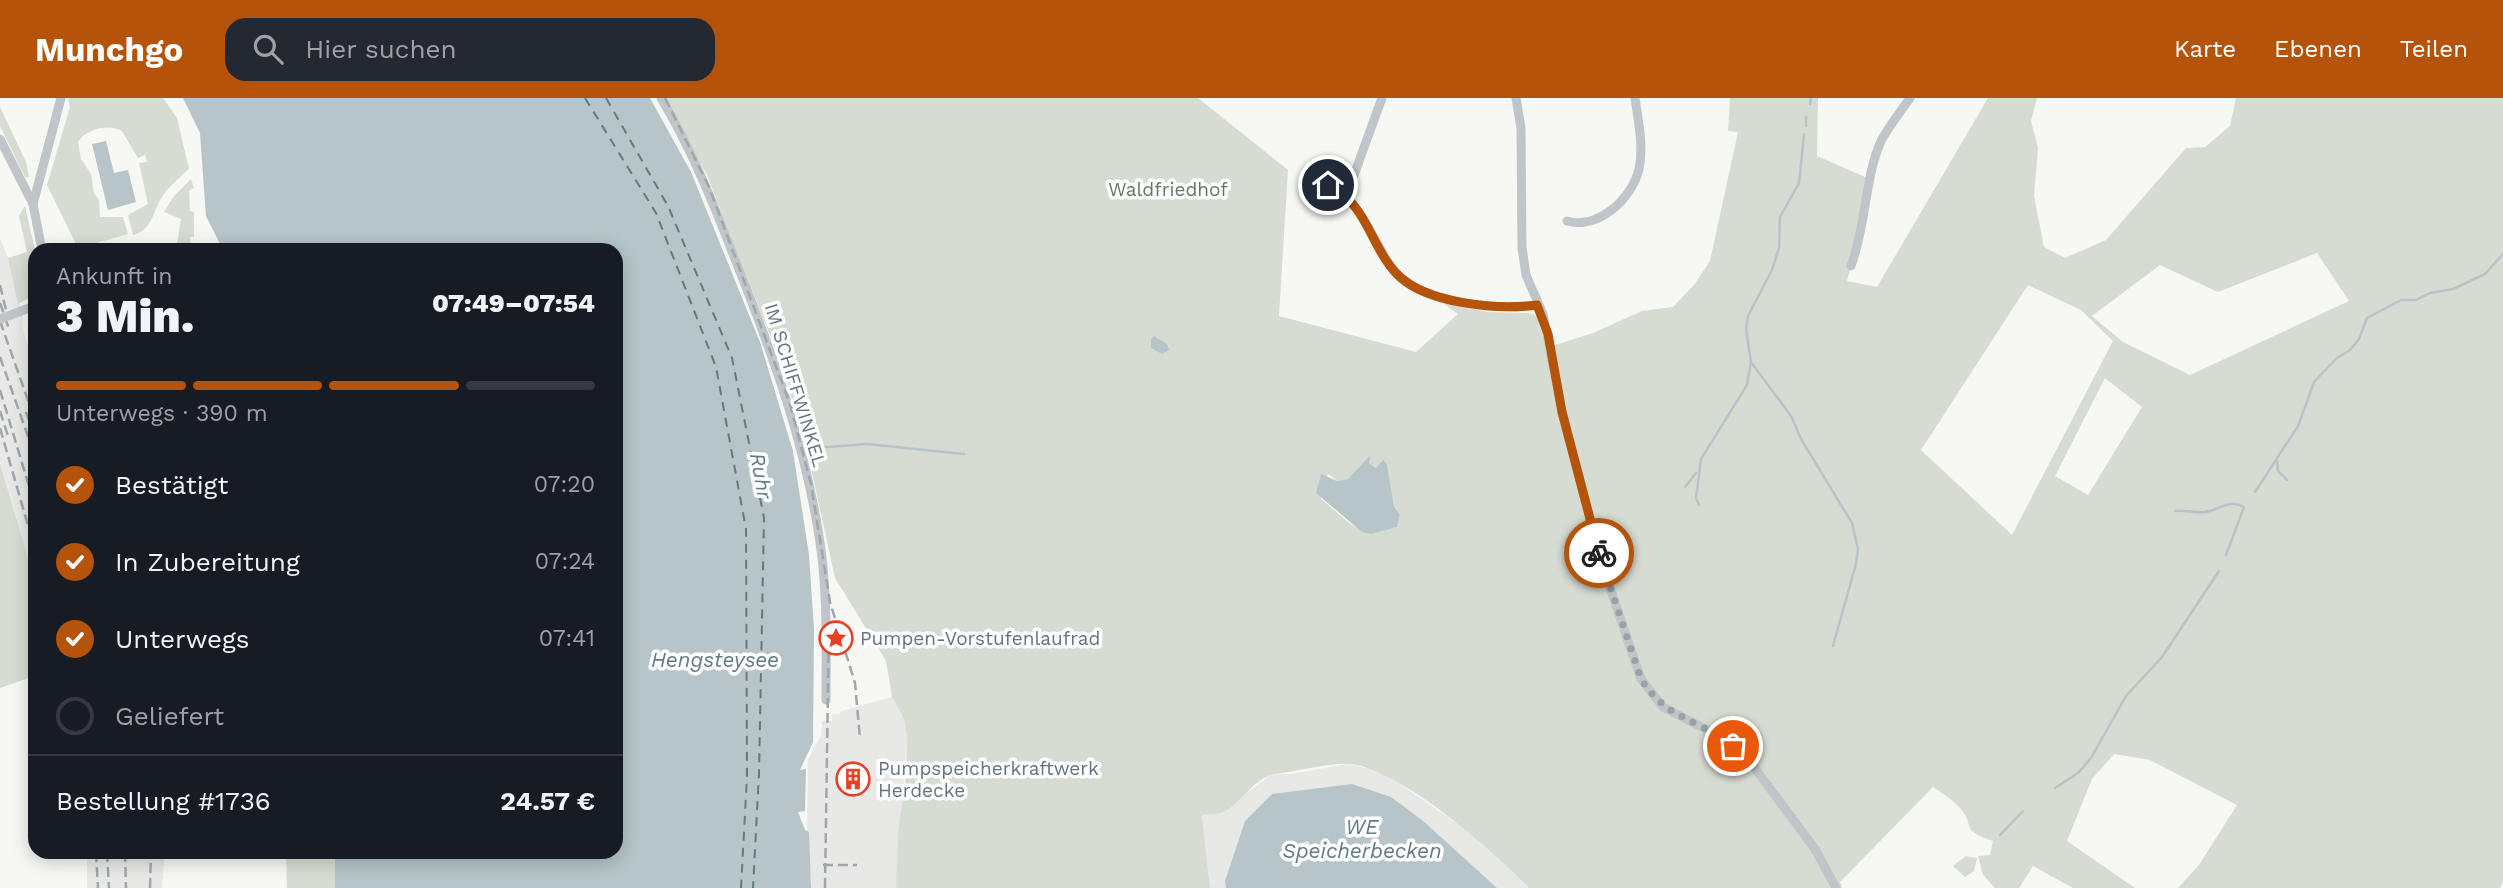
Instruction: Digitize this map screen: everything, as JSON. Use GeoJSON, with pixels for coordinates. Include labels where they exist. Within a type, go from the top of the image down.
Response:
{"type":"FeatureCollection","features":[{"type":"Feature","properties":{"kind":"street"},"geometry":{"type":"LineString","coordinates":[[33,204],[61,98]]}},
{"type":"Feature","properties":{"kind":"street","name":"IM SCHIFFWINKEL"},"geometry":{"type":"LineString","coordinates":[[661,98],[702,174],[767,340],[798,439],[819,536],[826,598],[826,701]]}},
{"type":"Feature","properties":{"kind":"street"},"geometry":{"type":"LineString","coordinates":[[1346,197],[1382,98]]}},
{"type":"Feature","properties":{"kind":"street"},"geometry":{"type":"LineString","coordinates":[[1516,98],[1521,128],[1522,247],[1528,283],[1544,320],[1562,412],[1602,564],[1641,679],[1663,707],[1721,737],[1748,759],[1815,849],[1836,888]]}},
{"type":"Feature","properties":{"kind":"street"},"geometry":{"type":"LineString","coordinates":[[1567,221],[1580,225],[1607,213],[1621,200],[1636,178],[1640,150],[1635,98]]}},
{"type":"Feature","properties":{"kind":"street"},"geometry":{"type":"LineString","coordinates":[[1851,266],[1858,247],[1882,139],[1910,98]]}},
{"type":"Feature","properties":{"kind":"street"},"geometry":{"type":"LineString","coordinates":[[0,139],[33,204],[41,243]]}},
{"type":"Feature","properties":{"kind":"street"},"geometry":{"type":"LineString","coordinates":[[1308,173],[1346,197],[1397,274],[1420,290],[1483,306],[1510,308],[1537,305]]}},
{"type":"Feature","properties":{"kind":"street"},"geometry":{"type":"LineString","coordinates":[[0,319],[28,308]]}},
{"type":"Feature","properties":{"kind":"shaded area"},"geometry":{"type":"Polygon","coordinates":[[[0,238],[8,258],[28,345],[28,557],[0,461],[0,238]]]}},
{"type":"Feature","properties":{"kind":"shaded area"},"geometry":{"type":"Polygon","coordinates":[[[892,697],[904,719],[907,738],[896,888],[811,888],[807,827],[808,759],[821,735],[822,721],[832,721],[832,714],[840,714],[841,711],[892,697]]]}},
{"type":"Feature","properties":{"kind":"shaded area","name":"WE Speicherbecken"},"geometry":{"type":"Polygon","coordinates":[[[1348,764],[1383,772],[1482,841],[1529,888],[1210,888],[1202,815],[1223,812],[1271,774],[1291,774],[1348,764]]]}},
{"type":"Feature","properties":{"kind":"shaded area"},"geometry":{"type":"Polygon","coordinates":[[[87,859],[164,859],[162,888],[87,888],[87,859]]]}},
{"type":"Feature","properties":{"kind":"green space"},"geometry":{"type":"Polygon","coordinates":[[[68,98],[163,98],[177,118],[189,169],[165,193],[148,225],[140,233],[133,235],[128,215],[148,204],[139,163],[147,162],[145,155],[138,158],[122,131],[104,128],[86,134],[78,142],[81,159],[91,174],[94,193],[99,200],[100,217],[123,217],[128,234],[96,243],[76,243],[47,185],[70,107],[68,98]]]}},
{"type":"Feature","properties":{"kind":"green space","name":"Waldfriedhof"},"geometry":{"type":"Polygon","coordinates":[[[664,98],[1198,98],[1288,170],[1279,316],[1416,352],[1458,314],[1440,301],[1487,312],[1529,313],[1537,316],[1546,348],[1593,333],[1642,311],[1673,307],[1694,285],[1710,261],[1738,132],[1728,131],[1730,98],[1818,98],[1817,156],[1872,180],[1847,281],[1877,287],[1988,98],[2037,98],[2031,121],[2038,148],[2034,196],[2044,247],[2065,258],[2106,240],[2186,148],[2205,147],[2230,126],[2236,98],[2503,98],[2503,882],[2500,888],[2178,888],[2199,865],[2237,805],[2150,760],[2114,754],[2092,779],[2067,841],[2135,888],[2073,888],[2033,866],[2019,888],[1995,888],[1983,875],[1978,856],[1990,855],[1993,841],[1976,834],[1960,808],[1933,787],[1840,882],[1842,888],[1529,888],[1470,833],[1417,794],[1391,778],[1367,768],[1339,764],[1267,776],[1223,812],[1202,815],[1210,888],[896,888],[898,833],[906,775],[907,738],[904,719],[892,697],[886,661],[835,578],[813,477],[785,374],[707,175],[664,98]],[[2317,253],[2218,292],[2160,265],[2092,316],[2123,342],[2190,375],[2349,301],[2317,253]],[[2028,285],[1921,450],[2012,535],[2113,341],[2081,310],[2028,285]],[[2105,378],[2055,476],[2088,495],[2142,407],[2105,378]],[[1369,456],[1348,479],[1337,481],[1328,474],[1321,499],[1348,522],[1363,530],[1397,527],[1400,515],[1394,506],[1387,464],[1382,461],[1377,468],[1369,463],[1369,456]]]}},
{"type":"Feature","properties":{"kind":"green space"},"geometry":{"type":"Polygon","coordinates":[[[0,107],[26,162],[29,177],[25,177],[0,126],[0,107]]]}},
{"type":"Feature","properties":{"kind":"green space"},"geometry":{"type":"Polygon","coordinates":[[[191,179],[194,188],[189,191],[190,211],[194,212],[194,237],[190,237],[190,243],[177,243],[181,219],[164,212],[174,196],[191,179]]]}},
{"type":"Feature","properties":{"kind":"green space"},"geometry":{"type":"Polygon","coordinates":[[[25,206],[33,243],[28,243],[28,299],[18,304],[8,258],[27,252],[19,216],[25,206]]]}},
{"type":"Feature","properties":{"kind":"green space"},"geometry":{"type":"Polygon","coordinates":[[[0,463],[28,557],[28,678],[0,688],[0,463]]]}},
{"type":"Feature","properties":{"kind":"green space"},"geometry":{"type":"Polygon","coordinates":[[[1966,856],[1977,858],[1974,871],[1965,877],[1953,866],[1966,856]]]}},
{"type":"Feature","properties":{"kind":"green space"},"geometry":{"type":"Polygon","coordinates":[[[286,859],[335,859],[335,888],[287,888],[286,859]]]}},
{"type":"Feature","properties":{"kind":"water","name":"Hengsteysee"},"geometry":{"type":"Polygon","coordinates":[[[183,98],[650,98],[691,172],[760,342],[793,451],[809,555],[814,629],[813,742],[800,770],[806,769],[805,811],[798,812],[805,830],[809,832],[811,888],[335,888],[335,859],[623,859],[623,243],[220,243],[206,216],[200,133],[183,98]]]}},
{"type":"Feature","properties":{"kind":"water"},"geometry":{"type":"Polygon","coordinates":[[[106,141],[114,173],[128,170],[136,202],[108,210],[92,144],[106,141]]]}},
{"type":"Feature","properties":{"kind":"water"},"geometry":{"type":"Polygon","coordinates":[[[1154,336],[1167,344],[1169,350],[1162,354],[1151,348],[1151,339],[1154,336]]]}},
{"type":"Feature","properties":{"kind":"water"},"geometry":{"type":"Polygon","coordinates":[[[1370,455],[1369,463],[1376,468],[1383,460],[1387,464],[1394,506],[1400,515],[1397,527],[1371,534],[1362,532],[1316,493],[1321,474],[1337,481],[1348,479],[1370,455]]]}},
{"type":"Feature","properties":{"kind":"water","name":"WE Speicherbecken"},"geometry":{"type":"Polygon","coordinates":[[[1352,784],[1391,797],[1422,820],[1497,888],[1226,888],[1225,881],[1245,821],[1272,794],[1352,784]],[[1308,841],[1297,848],[1304,858],[1310,857],[1315,851],[1308,841]]]}},
{"type":"Feature","properties":{"kind":"waterway"},"geometry":{"type":"LineString","coordinates":[[1810,104],[1811,98]]}},
{"type":"Feature","properties":{"kind":"waterway"},"geometry":{"type":"LineString","coordinates":[[1806,117],[1806,126]]}},
{"type":"Feature","properties":{"kind":"waterway"},"geometry":{"type":"LineString","coordinates":[[1699,505],[1696,498],[1701,459],[1747,385],[1751,362],[1746,329],[1748,316],[1772,270],[1779,248],[1780,217],[1799,183],[1804,134]]}},
{"type":"Feature","properties":{"kind":"waterway"},"geometry":{"type":"LineString","coordinates":[[2255,492],[2298,426],[2314,382],[2337,358],[2350,350],[2359,339],[2367,318],[2401,300],[2416,300],[2430,293],[2453,289],[2485,274],[2503,254]]}},
{"type":"Feature","properties":{"kind":"waterway"},"geometry":{"type":"LineString","coordinates":[[1751,362],[1791,416],[1801,439],[1852,523],[1858,549],[1856,564],[1833,646]]}},
{"type":"Feature","properties":{"kind":"waterway"},"geometry":{"type":"LineString","coordinates":[[814,448],[867,444],[964,454]]}},
{"type":"Feature","properties":{"kind":"waterway"},"geometry":{"type":"LineString","coordinates":[[2277,460],[2278,471],[2287,480]]}},
{"type":"Feature","properties":{"kind":"waterway"},"geometry":{"type":"LineString","coordinates":[[1685,487],[1696,473]]}},
{"type":"Feature","properties":{"kind":"waterway"},"geometry":{"type":"LineString","coordinates":[[2175,511],[2205,512],[2234,504],[2244,507],[2226,555]]}},
{"type":"Feature","properties":{"kind":"waterway"},"geometry":{"type":"LineString","coordinates":[[2055,788],[2078,773],[2091,758],[2126,696],[2162,657],[2219,571]]}},
{"type":"Feature","properties":{"kind":"waterway"},"geometry":{"type":"LineString","coordinates":[[2000,835],[2023,811]]}},
{"type":"Feature","properties":{"kind":"ferry route"},"geometry":{"type":"LineString","coordinates":[[585,98],[656,213],[716,367],[746,529],[747,776],[741,888]]}},
{"type":"Feature","properties":{"kind":"ferry route"},"geometry":{"type":"LineString","coordinates":[[606,98],[668,206],[732,358],[764,518],[759,773],[753,888]]}},
{"type":"Feature","properties":{"kind":"railway"},"geometry":{"type":"LineString","coordinates":[[665,98],[709,187],[790,404],[811,484],[830,602],[855,683],[860,739]]}},
{"type":"Feature","properties":{"kind":"railway"},"geometry":{"type":"LineString","coordinates":[[0,285],[6,310]]}},
{"type":"Feature","properties":{"kind":"railway"},"geometry":{"type":"LineString","coordinates":[[0,303],[9,329]]}},
{"type":"Feature","properties":{"kind":"railway"},"geometry":{"type":"LineString","coordinates":[[0,321],[28,400]]}},
{"type":"Feature","properties":{"kind":"railway"},"geometry":{"type":"LineString","coordinates":[[0,357],[28,436]]}},
{"type":"Feature","properties":{"kind":"railway"},"geometry":{"type":"LineString","coordinates":[[0,390],[28,483]]}},
{"type":"Feature","properties":{"kind":"railway"},"geometry":{"type":"LineString","coordinates":[[0,411],[8,436]]}},
{"type":"Feature","properties":{"kind":"railway"},"geometry":{"type":"LineString","coordinates":[[26,412],[28,418]]}},
{"type":"Feature","properties":{"kind":"railway"},"geometry":{"type":"LineString","coordinates":[[0,428],[28,526]]}},
{"type":"Feature","properties":{"kind":"railway"},"geometry":{"type":"LineString","coordinates":[[825,888],[829,618]]}},
{"type":"Feature","properties":{"kind":"railway"},"geometry":{"type":"LineString","coordinates":[[96,859],[98,888]]}},
{"type":"Feature","properties":{"kind":"railway"},"geometry":{"type":"LineString","coordinates":[[107,859],[109,888]]}},
{"type":"Feature","properties":{"kind":"railway"},"geometry":{"type":"LineString","coordinates":[[125,859],[126,888]]}},
{"type":"Feature","properties":{"kind":"railway"},"geometry":{"type":"LineString","coordinates":[[150,888],[151,859]]}},
{"type":"Feature","properties":{"kind":"railway"},"geometry":{"type":"LineString","coordinates":[[823,865],[857,865]]}},
{"type":"Feature","properties":{"kind":"way so far"},"geometry":{"type":"LineString","coordinates":[[1599,553],[1641,679],[1651,695],[1663,707],[1733,746]]}},
{"type":"Feature","properties":{"kind":"place","name":"Pumpen-Vorstufenlaufrad"},"geometry":{"type":"Point","coordinates":[836,638]}},
{"type":"Feature","properties":{"kind":"place","name":"Pumpspeicherkraftwerk Herdecke"},"geometry":{"type":"Point","coordinates":[853,779]}},
{"type":"Feature","properties":{"kind":"route"},"geometry":{"type":"LineString","coordinates":[[1328,185],[1346,197],[1397,274],[1420,290],[1483,306],[1510,308],[1537,305],[1543,314],[1548,334],[1562,412],[1573,445],[1599,553]]}},
{"type":"Feature","properties":{"kind":"water label","name":"Ruhr"},"geometry":{"type":"Point","coordinates":[761,476]}}]}
